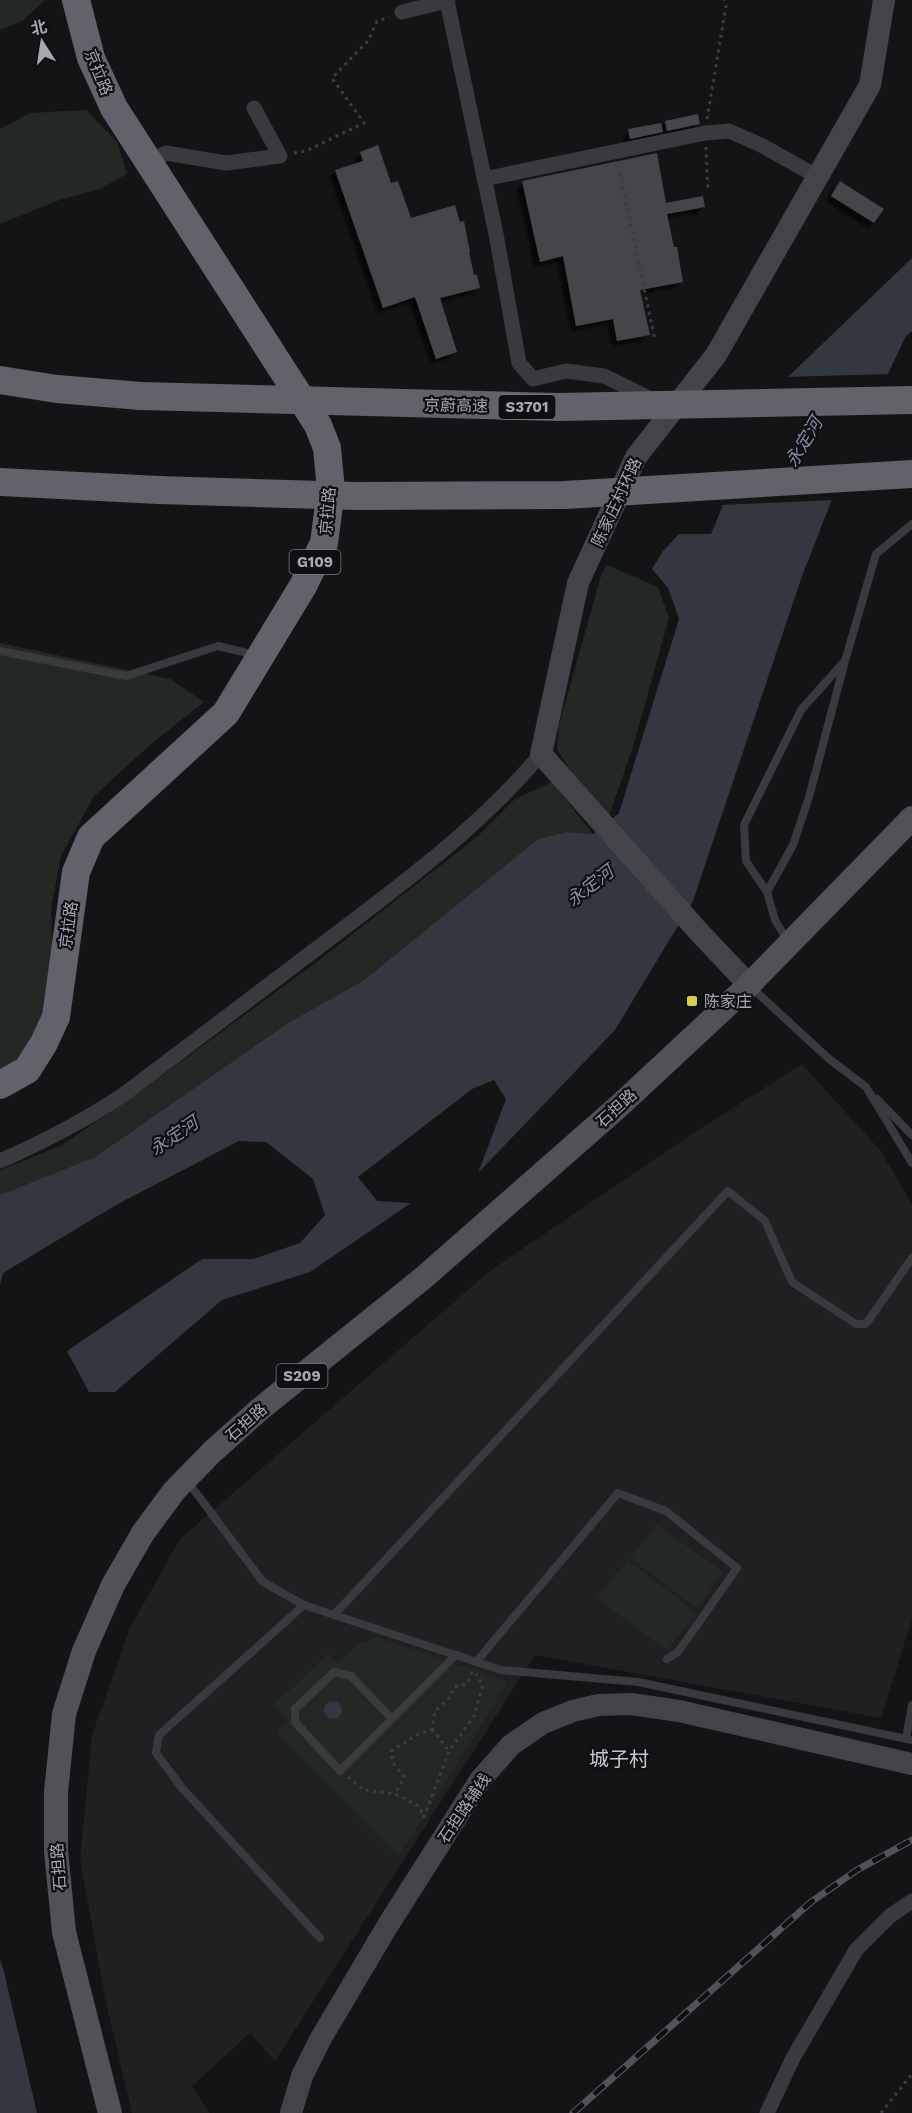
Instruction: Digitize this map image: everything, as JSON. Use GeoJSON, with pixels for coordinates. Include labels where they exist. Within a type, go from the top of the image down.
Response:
{"type":"FeatureCollection","features":[{"type":"Feature","properties":{"kind":"highway","name":"京拉路"},"geometry":{"type":"LineString","coordinates":[[0,1085],[27,1070],[44,1043],[56,1017],[76,872],[91,837],[226,713],[303,586],[324,543],[331,490],[327,448],[318,425],[114,108],[91,58],[76,0]]}},
{"type":"Feature","properties":{"kind":"highway","name":"京蔚高速"},"geometry":{"type":"LineString","coordinates":[[0,380],[57,389],[141,396],[558,407],[912,399]]}},
{"type":"Feature","properties":{"kind":"highway"},"geometry":{"type":"LineString","coordinates":[[0,482],[356,496],[566,495],[912,474]]}},
{"type":"Feature","properties":{"kind":"main road","name":"石担路"},"geometry":{"type":"LineString","coordinates":[[110,2113],[64,1932],[56,1851],[56,1792],[64,1714],[84,1651],[113,1585],[143,1533],[174,1491],[212,1452],[259,1410],[422,1279],[619,1106],[748,985],[912,818]]}},
{"type":"Feature","properties":{"kind":"street"},"geometry":{"type":"LineString","coordinates":[[402,12],[447,0],[519,363],[533,379],[566,371],[604,376],[672,410]]}},
{"type":"Feature","properties":{"kind":"street","name":"陈家庄村环路"},"geometry":{"type":"LineString","coordinates":[[541,754],[578,584],[636,457],[716,354],[870,85],[884,0]]}},
{"type":"Feature","properties":{"kind":"street"},"geometry":{"type":"LineString","coordinates":[[149,162],[166,153],[226,163],[280,156],[254,108]]}},
{"type":"Feature","properties":{"kind":"street"},"geometry":{"type":"LineString","coordinates":[[484,179],[705,133],[729,131],[761,145],[818,177]]}},
{"type":"Feature","properties":{"kind":"street"},"geometry":{"type":"LineString","coordinates":[[0,1161],[50,1139],[107,1105],[266,988],[418,872],[515,785],[541,754],[748,985]]}},
{"type":"Feature","properties":{"kind":"street","name":"石担路辅线"},"geometry":{"type":"LineString","coordinates":[[291,2113],[302,2076],[321,2038],[388,1925],[480,1780],[511,1745],[543,1723],[573,1711],[598,1705],[631,1704],[679,1712],[912,1764]]}},
{"type":"Feature","properties":{"kind":"street"},"geometry":{"type":"LineString","coordinates":[[767,2113],[793,2058],[856,1950],[890,1916],[912,1901]]}},
{"type":"Feature","properties":{"kind":"lane"},"geometry":{"type":"LineString","coordinates":[[768,892],[793,845],[809,798],[844,661],[876,554],[912,524]]}},
{"type":"Feature","properties":{"kind":"lane"},"geometry":{"type":"LineString","coordinates":[[0,651],[126,676],[218,646],[260,656]]}},
{"type":"Feature","properties":{"kind":"lane"},"geometry":{"type":"LineString","coordinates":[[789,944],[775,920],[768,892],[746,861],[744,825],[801,710],[844,661]]}},
{"type":"Feature","properties":{"kind":"lane"},"geometry":{"type":"LineString","coordinates":[[748,985],[828,1058],[866,1088],[912,1136]]}},
{"type":"Feature","properties":{"kind":"lane"},"geometry":{"type":"LineString","coordinates":[[866,1088],[912,1163]]}},
{"type":"Feature","properties":{"kind":"lane"},"geometry":{"type":"LineString","coordinates":[[334,1615],[728,1191],[765,1221],[792,1282],[856,1324],[866,1324],[912,1258]]}},
{"type":"Feature","properties":{"kind":"lane"},"geometry":{"type":"LineString","coordinates":[[186,1479],[264,1582],[304,1605],[501,1670],[638,1682],[909,1739],[912,1705]]}},
{"type":"Feature","properties":{"kind":"lane"},"geometry":{"type":"LineString","coordinates":[[476,1662],[618,1493],[666,1511],[737,1568],[678,1652],[667,1659]]}},
{"type":"Feature","properties":{"kind":"lane"},"geometry":{"type":"LineString","coordinates":[[304,1605],[159,1735],[156,1753],[182,1788],[320,1938]]}},
{"type":"Feature","properties":{"kind":"lane"},"geometry":{"type":"LineString","coordinates":[[392,1719],[351,1676],[334,1672],[295,1710],[295,1722],[340,1771],[392,1719],[456,1655]]}},
{"type":"Feature","properties":{"kind":"path"},"geometry":{"type":"LineString","coordinates":[[708,191],[705,133],[726,6],[724,0]]}},
{"type":"Feature","properties":{"kind":"path"},"geometry":{"type":"LineString","coordinates":[[280,156],[306,151],[364,123],[332,78],[368,41],[377,21],[402,12]]}},
{"type":"Feature","properties":{"kind":"path"},"geometry":{"type":"LineString","coordinates":[[615,152],[655,340]]}},
{"type":"Feature","properties":{"kind":"path"},"geometry":{"type":"LineString","coordinates":[[340,1771],[364,1790],[395,1794],[418,1806],[424,1817],[449,1751],[474,1716],[483,1685],[473,1670],[467,1684],[454,1687],[450,1697],[435,1711],[432,1728],[449,1751]]}},
{"type":"Feature","properties":{"kind":"path"},"geometry":{"type":"LineString","coordinates":[[395,1794],[404,1777],[393,1763],[391,1751],[432,1728]]}},
{"type":"Feature","properties":{"kind":"path"},"geometry":{"type":"LineString","coordinates":[[881,2113],[912,2074]]}},
{"type":"Feature","properties":{"kind":"shaded area"},"geometry":{"type":"Polygon","coordinates":[[[0,0],[45,0],[22,21],[0,30],[0,0]]]}},
{"type":"Feature","properties":{"kind":"shaded area"},"geometry":{"type":"Polygon","coordinates":[[[86,110],[117,142],[127,174],[100,189],[62,199],[0,224],[0,129],[30,113],[86,110]]]}},
{"type":"Feature","properties":{"kind":"shaded area"},"geometry":{"type":"Polygon","coordinates":[[[607,565],[658,587],[669,618],[633,747],[609,816],[581,786],[557,750],[559,725],[601,576],[607,565]]]}},
{"type":"Feature","properties":{"kind":"shaded area"},"geometry":{"type":"Polygon","coordinates":[[[0,643],[170,679],[204,702],[151,744],[94,796],[61,856],[51,909],[54,971],[42,1022],[17,1066],[0,1074],[0,643]]]}},
{"type":"Feature","properties":{"kind":"shaded area"},"geometry":{"type":"Polygon","coordinates":[[[552,782],[593,834],[567,832],[538,839],[364,980],[288,1023],[95,1157],[0,1195],[0,1170],[62,1145],[138,1093],[318,961],[477,837],[515,799],[552,782]]]}},
{"type":"Feature","properties":{"kind":"shaded area"},"geometry":{"type":"Polygon","coordinates":[[[802,1064],[880,1150],[912,1204],[912,1619],[881,1718],[535,1655],[275,2061],[250,2033],[192,2086],[209,2113],[132,2113],[105,1998],[80,1859],[92,1735],[130,1628],[180,1539],[491,1270],[692,1134],[802,1064]]]}},
{"type":"Feature","properties":{"kind":"shaded area"},"geometry":{"type":"Polygon","coordinates":[[[657,1525],[723,1572],[697,1609],[631,1558],[657,1525]]]}},
{"type":"Feature","properties":{"kind":"shaded area"},"geometry":{"type":"Polygon","coordinates":[[[628,1560],[697,1613],[667,1650],[597,1598],[628,1560]]]}},
{"type":"Feature","properties":{"kind":"shaded area"},"geometry":{"type":"Polygon","coordinates":[[[377,1637],[508,1682],[399,1856],[277,1733],[288,1721],[274,1705],[328,1654],[338,1663],[360,1643],[377,1637]]]}},
{"type":"Feature","properties":{"kind":"water","name":"永定河"},"geometry":{"type":"Polygon","coordinates":[[[912,258],[912,331],[906,336],[849,456],[802,576],[693,901],[615,1030],[478,1173],[506,1099],[494,1080],[472,1089],[358,1177],[377,1201],[411,1203],[310,1272],[222,1300],[115,1392],[89,1392],[67,1351],[202,1259],[253,1259],[300,1243],[325,1215],[313,1179],[266,1142],[239,1141],[116,1205],[3,1273],[0,1285],[0,1195],[95,1157],[288,1023],[364,980],[538,839],[567,832],[593,834],[619,813],[679,619],[668,588],[652,569],[663,551],[679,534],[711,534],[767,397],[912,258]]]}},
{"type":"Feature","properties":{"kind":"water"},"geometry":{"type":"Polygon","coordinates":[[[329,1701],[337,1701],[342,1706],[340,1717],[329,1719],[324,1714],[324,1706],[329,1701]]]}},
{"type":"Feature","properties":{"kind":"water"},"geometry":{"type":"Polygon","coordinates":[[[0,1959],[4,1972],[37,2113],[0,2113],[0,1959]]]}},
{"type":"Feature","properties":{"kind":"pier"},"geometry":{"type":"Polygon","coordinates":[[[891,374],[852,457],[835,500],[720,505],[764,395],[783,377],[891,374]]]}},
{"type":"Feature","properties":{"kind":"building"},"geometry":{"type":"Polygon","coordinates":[[[698,114],[700,124],[667,131],[665,121],[698,114]]]}},
{"type":"Feature","properties":{"kind":"building"},"geometry":{"type":"Polygon","coordinates":[[[661,123],[663,132],[630,139],[628,129],[661,123]]]}},
{"type":"Feature","properties":{"kind":"building"},"geometry":{"type":"Polygon","coordinates":[[[378,145],[391,183],[398,181],[411,218],[455,205],[460,222],[464,221],[474,275],[477,275],[480,288],[440,298],[457,352],[436,359],[415,297],[383,308],[335,170],[363,161],[360,152],[378,145]]]}},
{"type":"Feature","properties":{"kind":"building"},"geometry":{"type":"Polygon","coordinates":[[[657,153],[666,203],[703,196],[705,207],[667,214],[674,247],[677,247],[683,282],[640,290],[650,335],[617,341],[613,319],[576,326],[563,256],[540,262],[522,181],[657,153]]]}},
{"type":"Feature","properties":{"kind":"building"},"geometry":{"type":"Polygon","coordinates":[[[840,181],[884,209],[874,223],[831,196],[840,181]]]}},
{"type":"Feature","properties":{"kind":"railway"},"geometry":{"type":"LineString","coordinates":[[573,2113],[811,1902],[857,1870],[912,1840]]}},
{"type":"Feature","properties":{"kind":"place","name":"陈家庄"},"geometry":{"type":"Point","coordinates":[692,1001]}},
{"type":"Feature","properties":{"kind":"district","name":"城子村"},"geometry":{"type":"Point","coordinates":[619,1759]}}]}
